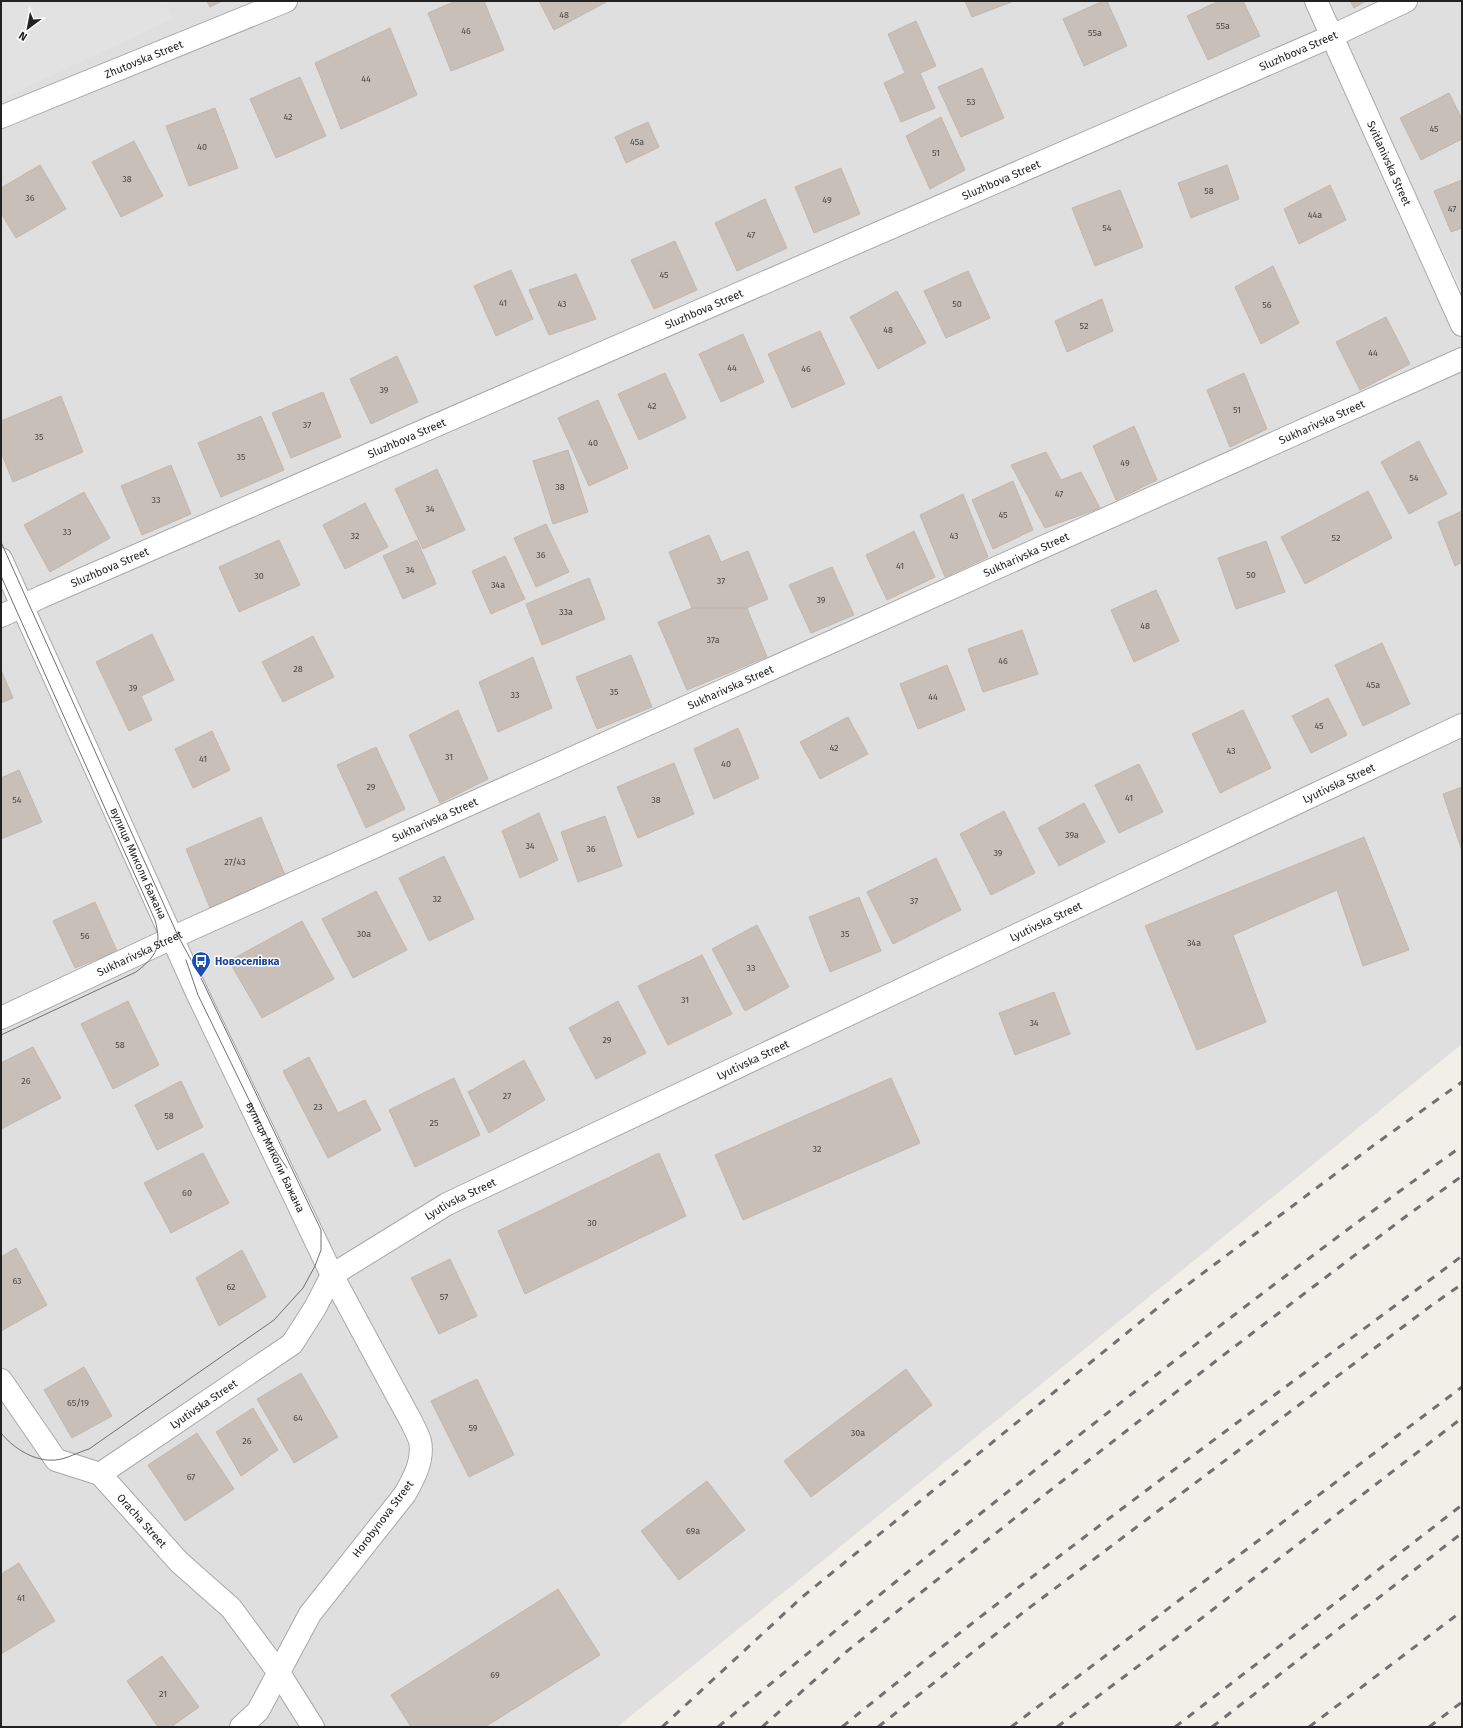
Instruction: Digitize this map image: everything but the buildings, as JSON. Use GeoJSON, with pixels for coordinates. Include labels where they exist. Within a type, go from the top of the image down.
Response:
{"type":"FeatureCollection","features":[{"type":"Feature","properties":{"kind":"street","name":"Zhutovska Street"},"geometry":{"type":"LineString","coordinates":[[1,118],[286,1]]}},
{"type":"Feature","properties":{"kind":"street","name":"Svitlanivska Street"},"geometry":{"type":"LineString","coordinates":[[1316,1],[1462,325]]}},
{"type":"Feature","properties":{"kind":"street","name":"Sluzhbova Street"},"geometry":{"type":"LineString","coordinates":[[1,616],[1332,36],[1406,1]]}},
{"type":"Feature","properties":{"kind":"street","name":"Sukharivska Street"},"geometry":{"type":"LineString","coordinates":[[1,1018],[171,939],[1462,359]]}},
{"type":"Feature","properties":{"kind":"street","name":"вулиця Миколи Бажана"},"geometry":{"type":"LineString","coordinates":[[1,559],[171,939],[332,1275]]}},
{"type":"Feature","properties":{"kind":"street","name":"Lyutivska Street"},"geometry":{"type":"LineString","coordinates":[[100,1474],[292,1344],[315,1308],[332,1275],[447,1204],[1462,725]]}},
{"type":"Feature","properties":{"kind":"street","name":"Horobynova Street"},"geometry":{"type":"LineString","coordinates":[[241,1727],[258,1710],[310,1614],[405,1494],[415,1477],[420,1460],[420,1441],[412,1423],[332,1275]]}},
{"type":"Feature","properties":{"kind":"street"},"geometry":{"type":"LineString","coordinates":[[1,1380],[56,1460],[100,1474]]}},
{"type":"Feature","properties":{"kind":"street","name":"Oracha Street"},"geometry":{"type":"LineString","coordinates":[[100,1474],[179,1562],[231,1608],[279,1673],[313,1727]]}},
{"type":"Feature","properties":{"kind":"shaded area"},"geometry":{"type":"Polygon","coordinates":[[[1,1],[1462,1],[1462,292],[1428,219],[1462,295],[1462,1044],[617,1727],[1,1727],[1,1]]]}},
{"type":"Feature","properties":{"kind":"shaded area"},"geometry":{"type":"Polygon","coordinates":[[[1,1],[166,1],[173,19],[1,99],[1,1]]]}},
{"type":"Feature","properties":{"kind":"tram line"},"geometry":{"type":"LineString","coordinates":[[1,542],[178,936],[201,978],[321,1230],[321,1250],[315,1266],[303,1288],[274,1320],[89,1449],[56,1460],[40,1459],[33,1457],[19,1449],[1,1433]]}},
{"type":"Feature","properties":{"kind":"tram line"},"geometry":{"type":"LineString","coordinates":[[1,576],[155,920],[158,937],[158,944],[153,955],[149,961],[136,972],[1,1035]]}},
{"type":"Feature","properties":{"kind":"tram line"},"geometry":{"type":"LineString","coordinates":[[186,960],[198,995],[269,1141],[287,1168]]}},
{"type":"Feature","properties":{"kind":"railway"},"geometry":{"type":"LineString","coordinates":[[662,1727],[801,1598],[1171,1297],[1374,1145],[1462,1082]]}},
{"type":"Feature","properties":{"kind":"railway"},"geometry":{"type":"LineString","coordinates":[[718,1727],[1085,1430],[1272,1286],[1462,1146]]}},
{"type":"Feature","properties":{"kind":"railway"},"geometry":{"type":"LineString","coordinates":[[762,1727],[846,1652],[1020,1514],[1221,1357],[1405,1217],[1462,1176]]}},
{"type":"Feature","properties":{"kind":"railway"},"geometry":{"type":"LineString","coordinates":[[842,1727],[994,1606],[1227,1430],[1462,1256]]}},
{"type":"Feature","properties":{"kind":"railway"},"geometry":{"type":"LineString","coordinates":[[878,1727],[1025,1611],[1462,1284]]}},
{"type":"Feature","properties":{"kind":"railway"},"geometry":{"type":"LineString","coordinates":[[1011,1727],[1462,1387]]}},
{"type":"Feature","properties":{"kind":"railway"},"geometry":{"type":"LineString","coordinates":[[1057,1727],[1185,1631],[1462,1418]]}},
{"type":"Feature","properties":{"kind":"railway"},"geometry":{"type":"LineString","coordinates":[[1175,1727],[1462,1505]]}},
{"type":"Feature","properties":{"kind":"railway"},"geometry":{"type":"LineString","coordinates":[[1212,1727],[1462,1533]]}},
{"type":"Feature","properties":{"kind":"railway"},"geometry":{"type":"LineString","coordinates":[[1309,1727],[1462,1611]]}},
{"type":"Feature","properties":{"kind":"railway"},"geometry":{"type":"LineString","coordinates":[[1429,1727],[1462,1702]]}},
{"type":"Feature","properties":{"kind":"place","name":"Новоселівка"},"geometry":{"type":"Point","coordinates":[201,978]}}]}
